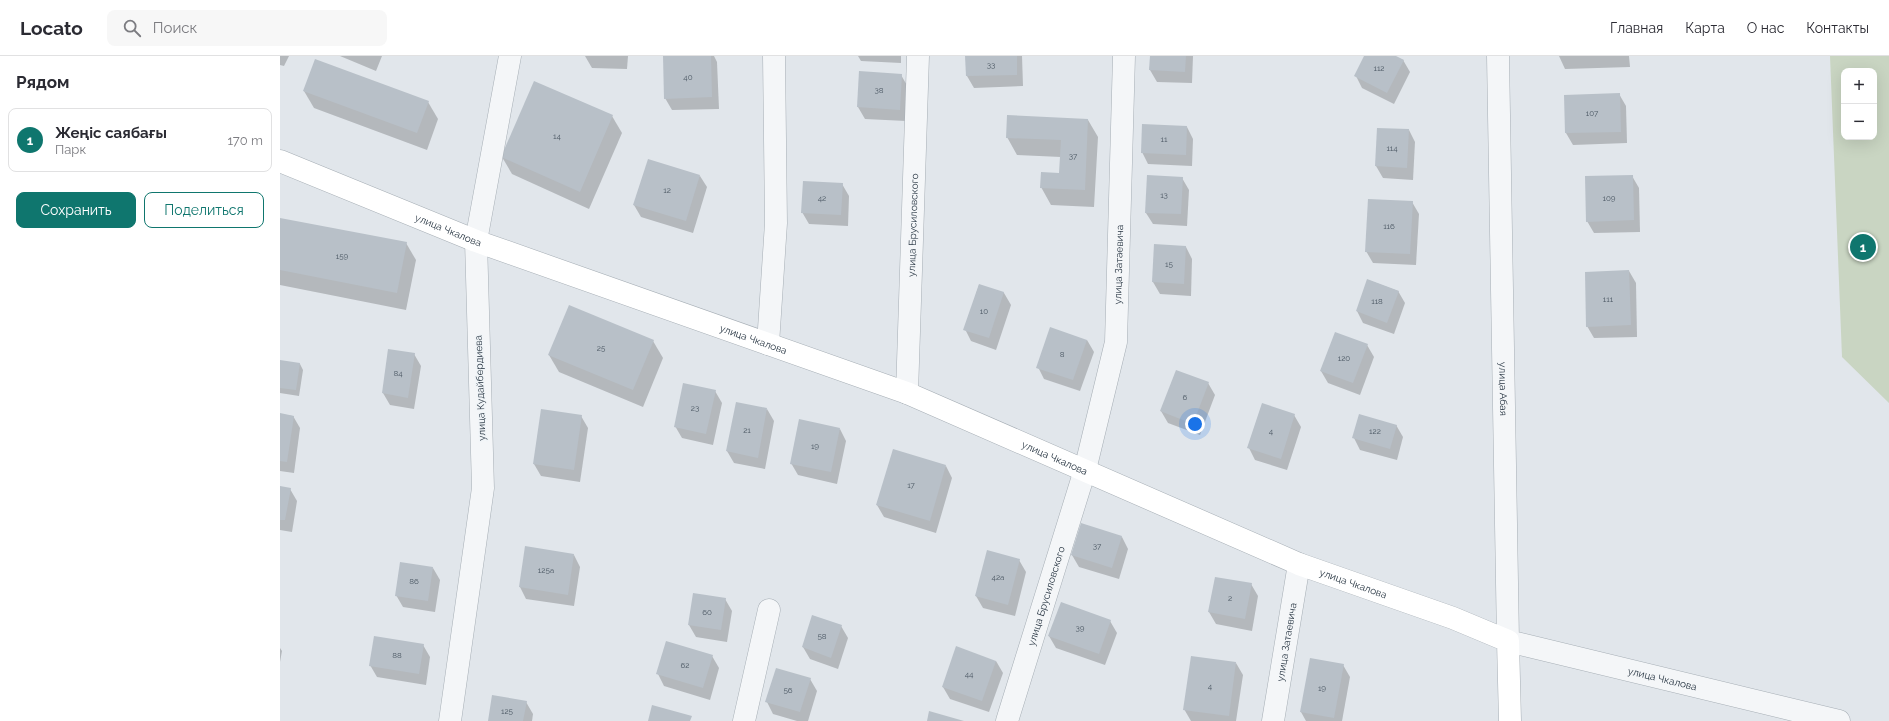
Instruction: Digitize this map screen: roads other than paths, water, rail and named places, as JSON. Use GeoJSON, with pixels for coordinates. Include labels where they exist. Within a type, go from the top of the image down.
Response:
{"type":"FeatureCollection","features":[{"type":"Feature","properties":{"kind":"street","name":"улица Кудайбердиева"},"geometry":{"type":"LineString","coordinates":[[450,721],[483,488],[476,240],[510,56]]}},
{"type":"Feature","properties":{"kind":"street"},"geometry":{"type":"LineString","coordinates":[[768,344],[776,223],[774,56]]}},
{"type":"Feature","properties":{"kind":"street","name":"улица Брусиловского"},"geometry":{"type":"LineString","coordinates":[[907,393],[918,56]]}},
{"type":"Feature","properties":{"kind":"street","name":"улица Затаевича"},"geometry":{"type":"LineString","coordinates":[[1085,470],[1116,342],[1124,56]]}},
{"type":"Feature","properties":{"kind":"street","name":"улица Абая"},"geometry":{"type":"LineString","coordinates":[[1498,56],[1510,721]]}},
{"type":"Feature","properties":{"kind":"street","name":"улица Чкалова"},"geometry":{"type":"LineString","coordinates":[[280,161],[476,240],[907,393],[1299,564],[1454,618],[1508,641],[1839,721]]}},
{"type":"Feature","properties":{"kind":"street","name":"улица Брусиловского"},"geometry":{"type":"LineString","coordinates":[[1007,721],[1085,470]]}},
{"type":"Feature","properties":{"kind":"street","name":"улица Затаевича"},"geometry":{"type":"LineString","coordinates":[[1273,721],[1299,564]]}},
{"type":"Feature","properties":{"kind":"street"},"geometry":{"type":"LineString","coordinates":[[744,721],[770,610]]}},
{"type":"Feature","properties":{"kind":"place","name":"Жеңіс саябағы"},"geometry":{"type":"Point","coordinates":[1863,247]}}]}
